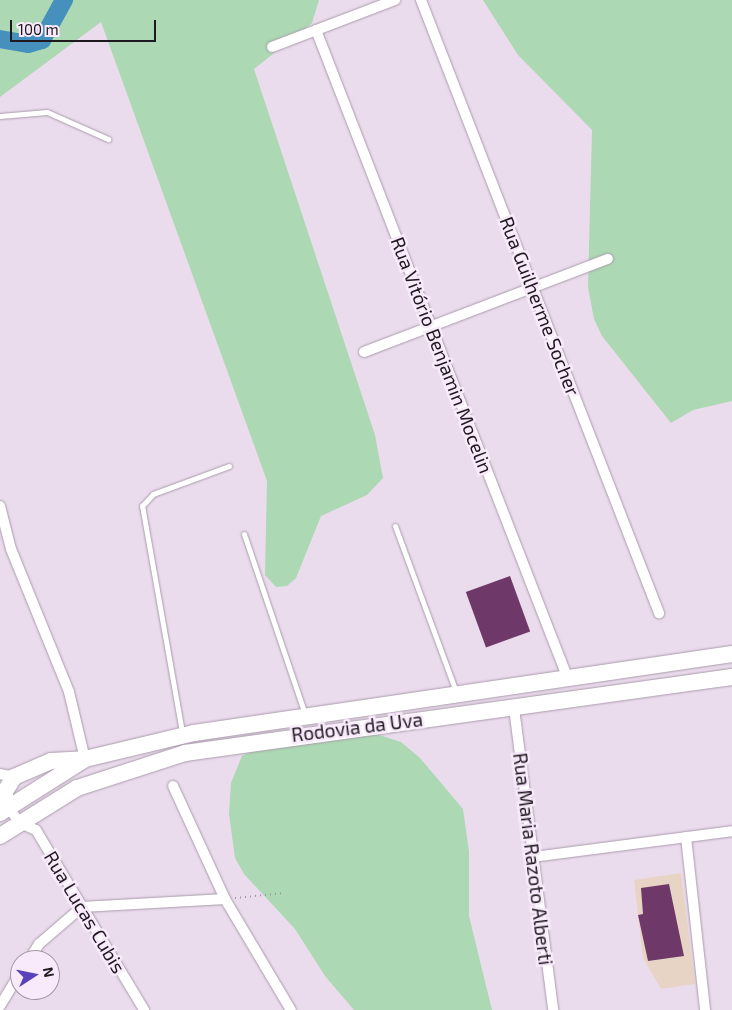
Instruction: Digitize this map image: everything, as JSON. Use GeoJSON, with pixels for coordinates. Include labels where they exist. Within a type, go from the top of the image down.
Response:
{"type":"FeatureCollection","features":[{"type":"Feature","properties":{"kind":"main road","name":"Rodovia da Uva"},"geometry":{"type":"LineString","coordinates":[[3,805],[85,759],[183,735],[457,693],[568,679],[732,654]]}},
{"type":"Feature","properties":{"kind":"main road","name":"Rodovia da Uva"},"geometry":{"type":"LineString","coordinates":[[0,836],[77,788],[186,753],[272,738],[514,708],[732,677]]}},
{"type":"Feature","properties":{"kind":"main road"},"geometry":{"type":"LineString","coordinates":[[3,805],[7,776],[51,761],[85,759]]}},
{"type":"Feature","properties":{"kind":"street"},"geometry":{"type":"LineString","coordinates":[[272,47],[395,0]]}},
{"type":"Feature","properties":{"kind":"street","name":"Rua Guilherme Socher"},"geometry":{"type":"LineString","coordinates":[[422,0],[658,613]]}},
{"type":"Feature","properties":{"kind":"street","name":"Rua Vitório Benjamin Mocelin"},"geometry":{"type":"LineString","coordinates":[[316,30],[568,679]]}},
{"type":"Feature","properties":{"kind":"street"},"geometry":{"type":"LineString","coordinates":[[364,352],[608,258]]}},
{"type":"Feature","properties":{"kind":"street"},"geometry":{"type":"LineString","coordinates":[[0,506],[11,549],[69,692],[85,759]]}},
{"type":"Feature","properties":{"kind":"street","name":"Rua Maria Razoto Alberti"},"geometry":{"type":"LineString","coordinates":[[514,708],[553,1010]]}},
{"type":"Feature","properties":{"kind":"street"},"geometry":{"type":"LineString","coordinates":[[173,786],[225,899],[291,1010]]}},
{"type":"Feature","properties":{"kind":"street"},"geometry":{"type":"LineString","coordinates":[[3,805],[20,823]]}},
{"type":"Feature","properties":{"kind":"street","name":"Rua Lucas Cubis"},"geometry":{"type":"LineString","coordinates":[[20,823],[36,830],[144,1010]]}},
{"type":"Feature","properties":{"kind":"street"},"geometry":{"type":"LineString","coordinates":[[533,857],[732,831]]}},
{"type":"Feature","properties":{"kind":"street"},"geometry":{"type":"LineString","coordinates":[[686,837],[706,1010]]}},
{"type":"Feature","properties":{"kind":"street"},"geometry":{"type":"LineString","coordinates":[[35,950],[39,944],[82,907],[225,899]]}},
{"type":"Feature","properties":{"kind":"street"},"geometry":{"type":"LineString","coordinates":[[0,1006],[10,990]]}},
{"type":"Feature","properties":{"kind":"lane"},"geometry":{"type":"LineString","coordinates":[[0,116],[47,112],[108,139]]}},
{"type":"Feature","properties":{"kind":"lane"},"geometry":{"type":"LineString","coordinates":[[183,735],[142,506],[153,494],[229,466]]}},
{"type":"Feature","properties":{"kind":"lane"},"geometry":{"type":"LineString","coordinates":[[395,526],[457,693]]}},
{"type":"Feature","properties":{"kind":"lane"},"geometry":{"type":"LineString","coordinates":[[244,534],[306,717]]}},
{"type":"Feature","properties":{"kind":"path"},"geometry":{"type":"LineString","coordinates":[[225,899],[285,893]]}},
{"type":"Feature","properties":{"kind":"shaded area"},"geometry":{"type":"Polygon","coordinates":[[[681,873],[695,984],[661,989],[643,958],[634,880],[681,873]]]}},
{"type":"Feature","properties":{"kind":"green space"},"geometry":{"type":"Polygon","coordinates":[[[0,0],[319,0],[312,23],[254,69],[375,435],[383,478],[367,495],[321,516],[296,578],[287,586],[276,587],[265,575],[267,481],[101,22],[0,97],[0,0]]]}},
{"type":"Feature","properties":{"kind":"green space"},"geometry":{"type":"Polygon","coordinates":[[[483,0],[732,0],[732,401],[693,410],[671,423],[602,336],[594,319],[588,287],[592,130],[518,55],[483,0]]]}},
{"type":"Feature","properties":{"kind":"green space"},"geometry":{"type":"Polygon","coordinates":[[[376,734],[401,742],[420,758],[463,809],[469,852],[469,916],[492,1010],[354,1010],[325,976],[295,929],[244,874],[235,858],[229,814],[231,783],[242,756],[261,747],[376,734]]]}},
{"type":"Feature","properties":{"kind":"building"},"geometry":{"type":"Polygon","coordinates":[[[510,576],[530,631],[486,648],[466,592],[510,576]]]}},
{"type":"Feature","properties":{"kind":"building"},"geometry":{"type":"Polygon","coordinates":[[[669,884],[684,956],[648,961],[638,915],[643,914],[641,888],[669,884]]]}},
{"type":"Feature","properties":{"kind":"waterway"},"geometry":{"type":"LineString","coordinates":[[0,39],[28,44],[42,40],[64,0]]}}]}
